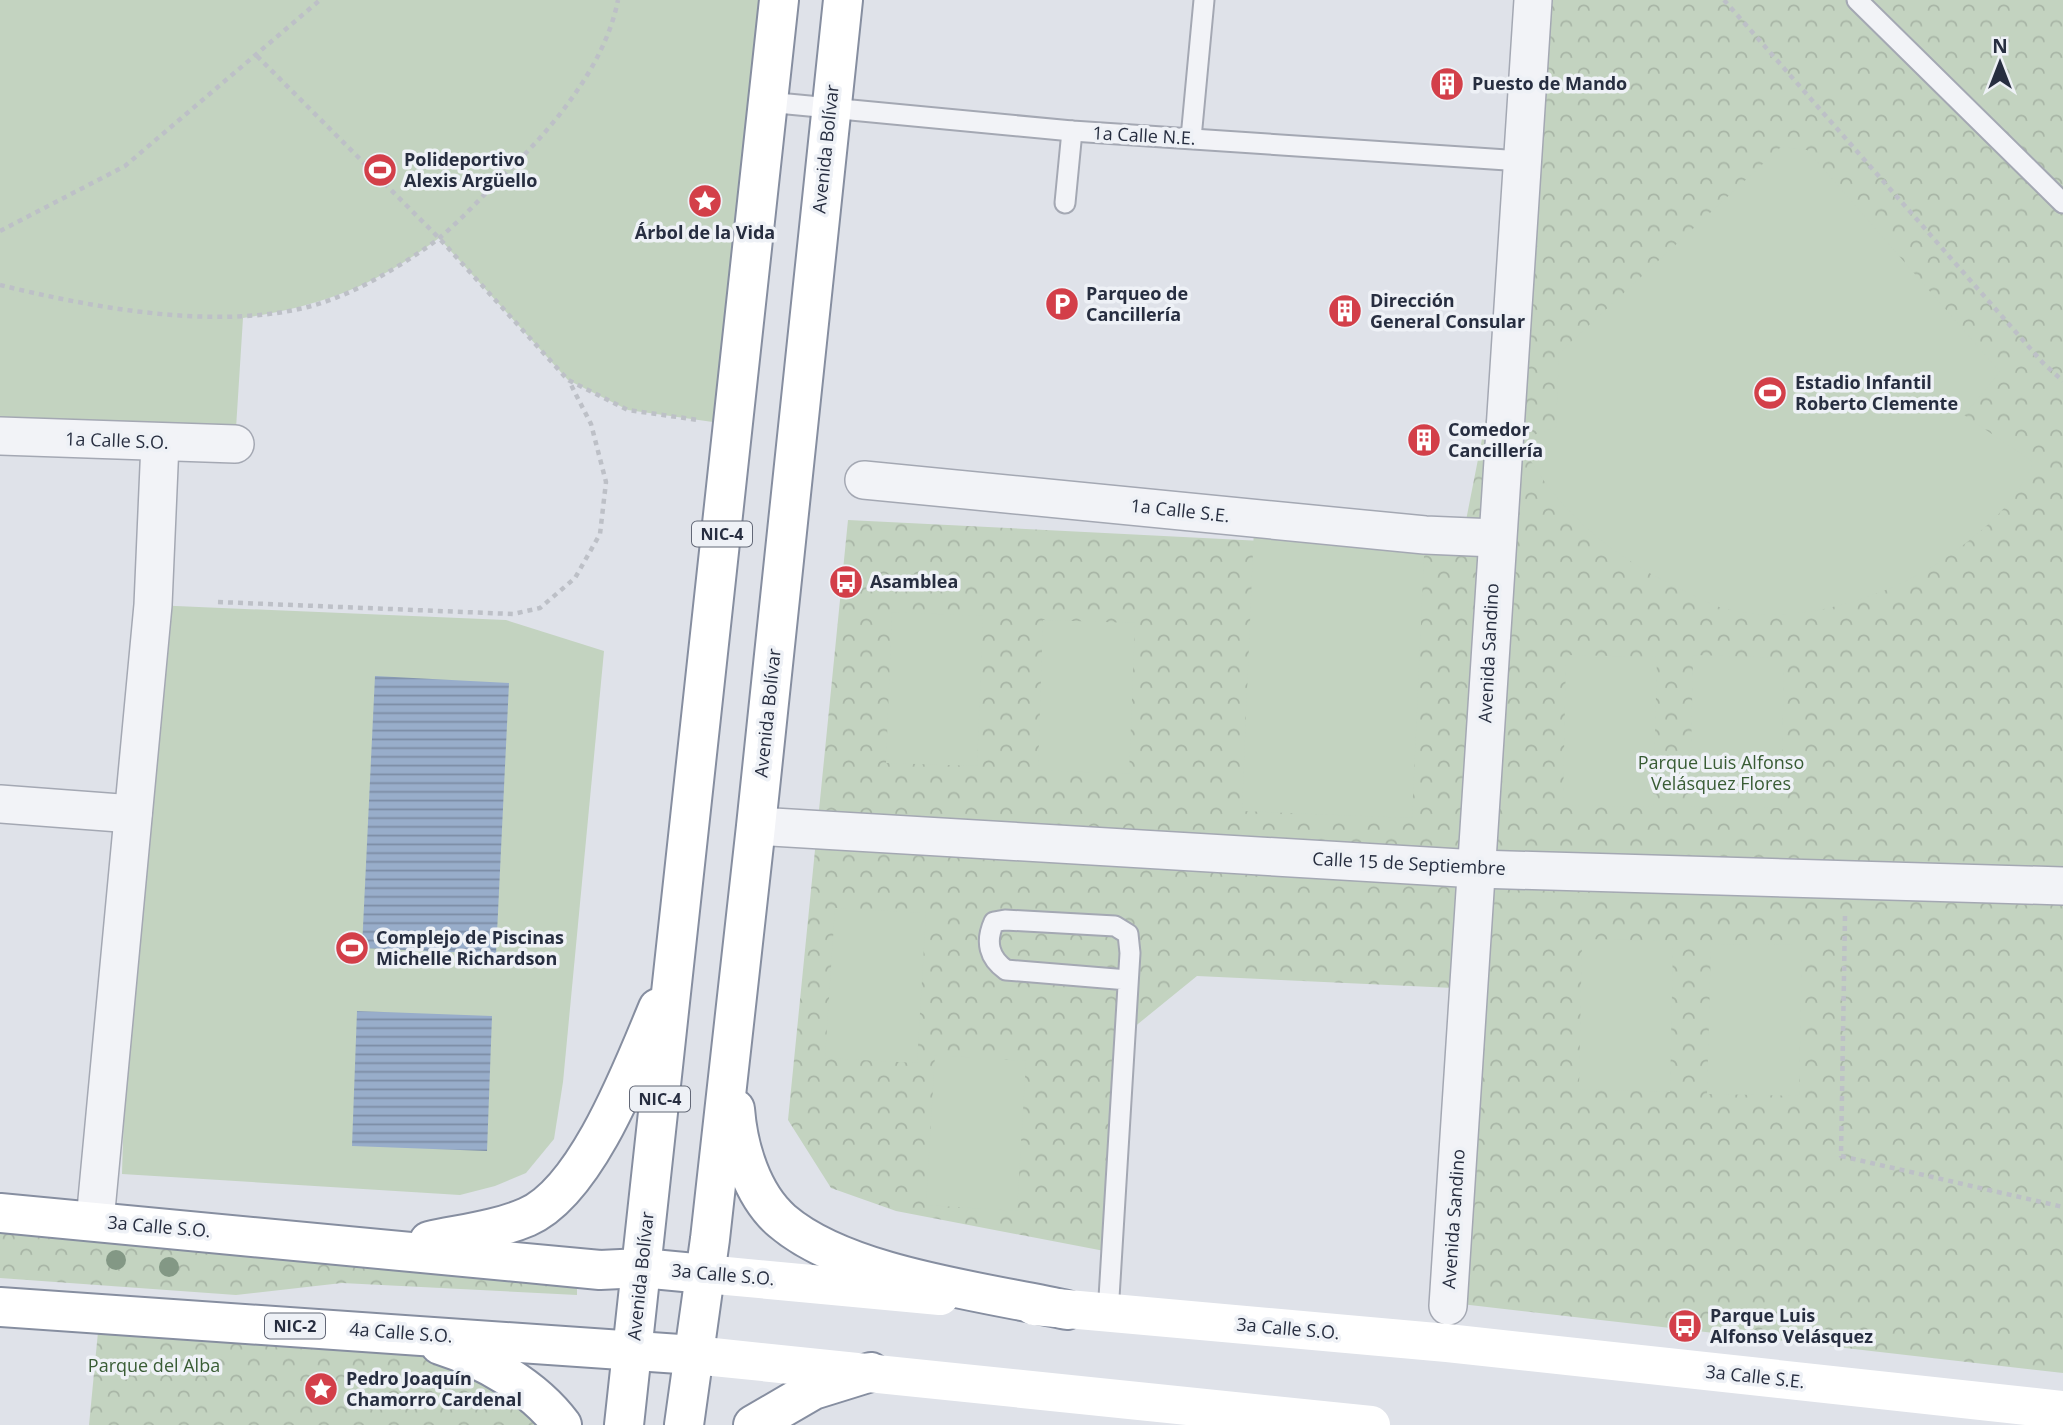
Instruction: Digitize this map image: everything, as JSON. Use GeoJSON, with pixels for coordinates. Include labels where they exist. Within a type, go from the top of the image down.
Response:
{"type":"FeatureCollection","features":[{"type":"Feature","properties":{"kind":"main road","name":"Avenida Bolívar"},"geometry":{"type":"LineString","coordinates":[[624,1425],[779,0]]}},
{"type":"Feature","properties":{"kind":"main road","name":"Avenida Bolívar"},"geometry":{"type":"LineString","coordinates":[[684,1425],[705,1275],[756,826],[843,0]]}},
{"type":"Feature","properties":{"kind":"main road"},"geometry":{"type":"LineString","coordinates":[[393,1248],[503,1225],[528,1217],[547,1205],[578,1170],[601,1132],[636,1061],[674,967]]}},
{"type":"Feature","properties":{"kind":"main road"},"geometry":{"type":"LineString","coordinates":[[730,1048],[735,1116],[746,1163],[763,1198],[782,1220],[813,1242],[870,1264],[1067,1310]]}},
{"type":"Feature","properties":{"kind":"main road","name":"3a Calle S.O."},"geometry":{"type":"LineString","coordinates":[[0,1213],[393,1248],[600,1270],[642,1268],[1108,1314],[1447,1324]]}},
{"type":"Feature","properties":{"kind":"main road","name":"4a Calle S.O."},"geometry":{"type":"LineString","coordinates":[[0,1307],[633,1349]]}},
{"type":"Feature","properties":{"kind":"main road","name":"3a Calle S.E."},"geometry":{"type":"LineString","coordinates":[[1447,1324],[2063,1410]]}},
{"type":"Feature","properties":{"kind":"main road"},"geometry":{"type":"LineString","coordinates":[[405,1333],[458,1351],[486,1364],[535,1397],[562,1425]]}},
{"type":"Feature","properties":{"kind":"main road","name":"NIC-2"},"geometry":{"type":"LineString","coordinates":[[633,1349],[694,1355]]}},
{"type":"Feature","properties":{"kind":"main road"},"geometry":{"type":"LineString","coordinates":[[694,1355],[1371,1425]]}},
{"type":"Feature","properties":{"kind":"main road"},"geometry":{"type":"LineString","coordinates":[[753,1425],[813,1390],[871,1372]]}},
{"type":"Feature","properties":{"kind":"street","name":"Avenida Sandino"},"geometry":{"type":"LineString","coordinates":[[1447,1324],[1477,869],[1495,538],[1533,0]]}},
{"type":"Feature","properties":{"kind":"street","name":"1a Calle S.O."},"geometry":{"type":"LineString","coordinates":[[0,436],[235,444]]}},
{"type":"Feature","properties":{"kind":"street"},"geometry":{"type":"LineString","coordinates":[[95,1222],[153,606],[160,443]]}},
{"type":"Feature","properties":{"kind":"street","name":"1a Calle S.E."},"geometry":{"type":"LineString","coordinates":[[864,481],[1411,533],[1495,538]]}},
{"type":"Feature","properties":{"kind":"street"},"geometry":{"type":"LineString","coordinates":[[0,804],[133,814]]}},
{"type":"Feature","properties":{"kind":"street","name":"Calle 15 de Septiembre"},"geometry":{"type":"LineString","coordinates":[[756,826],[1477,869],[2063,886]]}},
{"type":"Feature","properties":{"kind":"lane"},"geometry":{"type":"LineString","coordinates":[[1191,138],[1204,0]]}},
{"type":"Feature","properties":{"kind":"lane"},"geometry":{"type":"LineString","coordinates":[[1857,0],[2063,203]]}},
{"type":"Feature","properties":{"kind":"lane","name":"1a Calle N.E."},"geometry":{"type":"LineString","coordinates":[[768,102],[1072,131],[1522,161]]}},
{"type":"Feature","properties":{"kind":"lane"},"geometry":{"type":"LineString","coordinates":[[1065,203],[1072,131]]}},
{"type":"Feature","properties":{"kind":"lane"},"geometry":{"type":"LineString","coordinates":[[1108,1314],[1128,980],[1128,934],[1122,929],[1005,920],[993,922],[989,931],[989,951],[996,963],[1006,970],[1128,980]]}},
{"type":"Feature","properties":{"kind":"path"},"geometry":{"type":"LineString","coordinates":[[0,231],[124,166],[320,0]]}},
{"type":"Feature","properties":{"kind":"path"},"geometry":{"type":"LineString","coordinates":[[0,285],[124,310],[243,317],[301,309],[359,288],[439,238],[539,139],[600,57],[618,0]]}},
{"type":"Feature","properties":{"kind":"path"},"geometry":{"type":"LineString","coordinates":[[1724,0],[2043,363],[2063,381]]}},
{"type":"Feature","properties":{"kind":"path"},"geometry":{"type":"LineString","coordinates":[[218,602],[513,614],[540,608],[575,578],[600,534],[606,482],[591,424],[568,380],[439,238],[257,56]]}},
{"type":"Feature","properties":{"kind":"path"},"geometry":{"type":"LineString","coordinates":[[568,380],[628,410],[734,425]]}},
{"type":"Feature","properties":{"kind":"path"},"geometry":{"type":"LineString","coordinates":[[1845,880],[1842,1156],[2063,1207]]}},
{"type":"Feature","properties":{"kind":"green space","name":"Polideportivo Alexis Argüello"},"geometry":{"type":"Polygon","coordinates":[[[0,0],[779,0],[734,425],[628,410],[568,380],[439,238],[392,269],[347,292],[298,307],[243,318],[235,444],[0,436],[0,0]]]}},
{"type":"Feature","properties":{"kind":"green space","name":"Parque Luis Alfonso Velásquez Flores"},"geometry":{"type":"Polygon","coordinates":[[[1534,0],[2063,0],[2063,1373],[1435,1301],[1453,988],[1197,976],[1133,1028],[1120,1254],[896,1211],[831,1188],[788,1120],[848,520],[1460,551],[1537,159],[1534,0]]]}},
{"type":"Feature","properties":{"kind":"green space","name":"Estadio Infantil Roberto Clemente"},"geometry":{"type":"Polygon","coordinates":[[[1781,147],[1807,150],[2000,372],[1964,415],[2033,462],[2017,492],[1995,518],[1955,551],[1918,575],[1865,598],[1836,606],[1807,612],[1750,613],[1719,607],[1706,601],[1662,580],[1613,549],[1590,531],[1551,489],[1519,440],[1556,427],[1559,353],[1781,147]]]}},
{"type":"Feature","properties":{"kind":"green space"},"geometry":{"type":"Polygon","coordinates":[[[1254,528],[1425,535],[1412,818],[1242,811],[1254,528]]]}},
{"type":"Feature","properties":{"kind":"green space","name":"Complejo de Piscinas Michelle Richardson"},"geometry":{"type":"Polygon","coordinates":[[[153,605],[506,620],[604,651],[563,1082],[554,1139],[526,1173],[495,1186],[460,1195],[122,1174],[133,814],[153,605]]]}},
{"type":"Feature","properties":{"kind":"green space"},"geometry":{"type":"Polygon","coordinates":[[[892,612],[983,616],[977,766],[886,763],[892,612]]]}},
{"type":"Feature","properties":{"kind":"green space"},"geometry":{"type":"Polygon","coordinates":[[[1043,620],[1135,623],[1129,774],[1038,770],[1043,620]]]}},
{"type":"Feature","properties":{"kind":"green space"},"geometry":{"type":"Polygon","coordinates":[[[1566,655],[1657,657],[1653,807],[1563,805],[1566,655]]]}},
{"type":"Feature","properties":{"kind":"green space"},"geometry":{"type":"Polygon","coordinates":[[[1693,655],[1784,658],[1781,808],[1690,806],[1693,655]]]}},
{"type":"Feature","properties":{"kind":"green space"},"geometry":{"type":"Polygon","coordinates":[[[835,908],[926,913],[917,1063],[825,1058],[835,908]]]}},
{"type":"Feature","properties":{"kind":"green space"},"geometry":{"type":"Polygon","coordinates":[[[1582,939],[1673,941],[1670,1092],[1579,1089],[1582,939]]]}},
{"type":"Feature","properties":{"kind":"green space"},"geometry":{"type":"Polygon","coordinates":[[[1711,944],[1802,945],[1799,1096],[1707,1094],[1711,944]]]}},
{"type":"Feature","properties":{"kind":"green space"},"geometry":{"type":"Polygon","coordinates":[[[935,1055],[1026,1061],[1017,1211],[926,1205],[935,1055]]]}},
{"type":"Feature","properties":{"kind":"green space"},"geometry":{"type":"Polygon","coordinates":[[[0,1231],[577,1283],[577,1295],[342,1283],[236,1295],[0,1278],[0,1231]]]}},
{"type":"Feature","properties":{"kind":"green space","name":"Parque del Alba"},"geometry":{"type":"Polygon","coordinates":[[[101,1301],[405,1333],[562,1425],[89,1425],[101,1301]]]}},
{"type":"Feature","properties":{"kind":"water"},"geometry":{"type":"Polygon","coordinates":[[[375,676],[509,683],[496,954],[362,948],[375,676]]]}},
{"type":"Feature","properties":{"kind":"water"},"geometry":{"type":"Polygon","coordinates":[[[357,1011],[492,1016],[487,1151],[352,1146],[357,1011]]]}},
{"type":"Feature","properties":{"kind":"place","name":"Puesto de Mando"},"geometry":{"type":"Point","coordinates":[1447,84]}},
{"type":"Feature","properties":{"kind":"place","name":"Polideportivo Alexis Argüello"},"geometry":{"type":"Point","coordinates":[380,170]}},
{"type":"Feature","properties":{"kind":"place","name":"Árbol de la Vida"},"geometry":{"type":"Point","coordinates":[705,201]}},
{"type":"Feature","properties":{"kind":"place","name":"Parqueo de Cancillería"},"geometry":{"type":"Point","coordinates":[1062,304]}},
{"type":"Feature","properties":{"kind":"place","name":"Dirección General Consular"},"geometry":{"type":"Point","coordinates":[1345,311]}},
{"type":"Feature","properties":{"kind":"place","name":"Estadio Infantil Roberto Clemente"},"geometry":{"type":"Point","coordinates":[1770,393]}},
{"type":"Feature","properties":{"kind":"place","name":"Comedor Cancillería"},"geometry":{"type":"Point","coordinates":[1424,440]}},
{"type":"Feature","properties":{"kind":"place","name":"Asamblea"},"geometry":{"type":"Point","coordinates":[846,582]}},
{"type":"Feature","properties":{"kind":"place","name":"Complejo de Piscinas Michelle Richardson"},"geometry":{"type":"Point","coordinates":[352,948]}},
{"type":"Feature","properties":{"kind":"place","name":"Parque Luis Alfonso Velásquez"},"geometry":{"type":"Point","coordinates":[1685,1326]}},
{"type":"Feature","properties":{"kind":"place","name":"Pedro Joaquín Chamorro Cardenal"},"geometry":{"type":"Point","coordinates":[321,1389]}}]}
